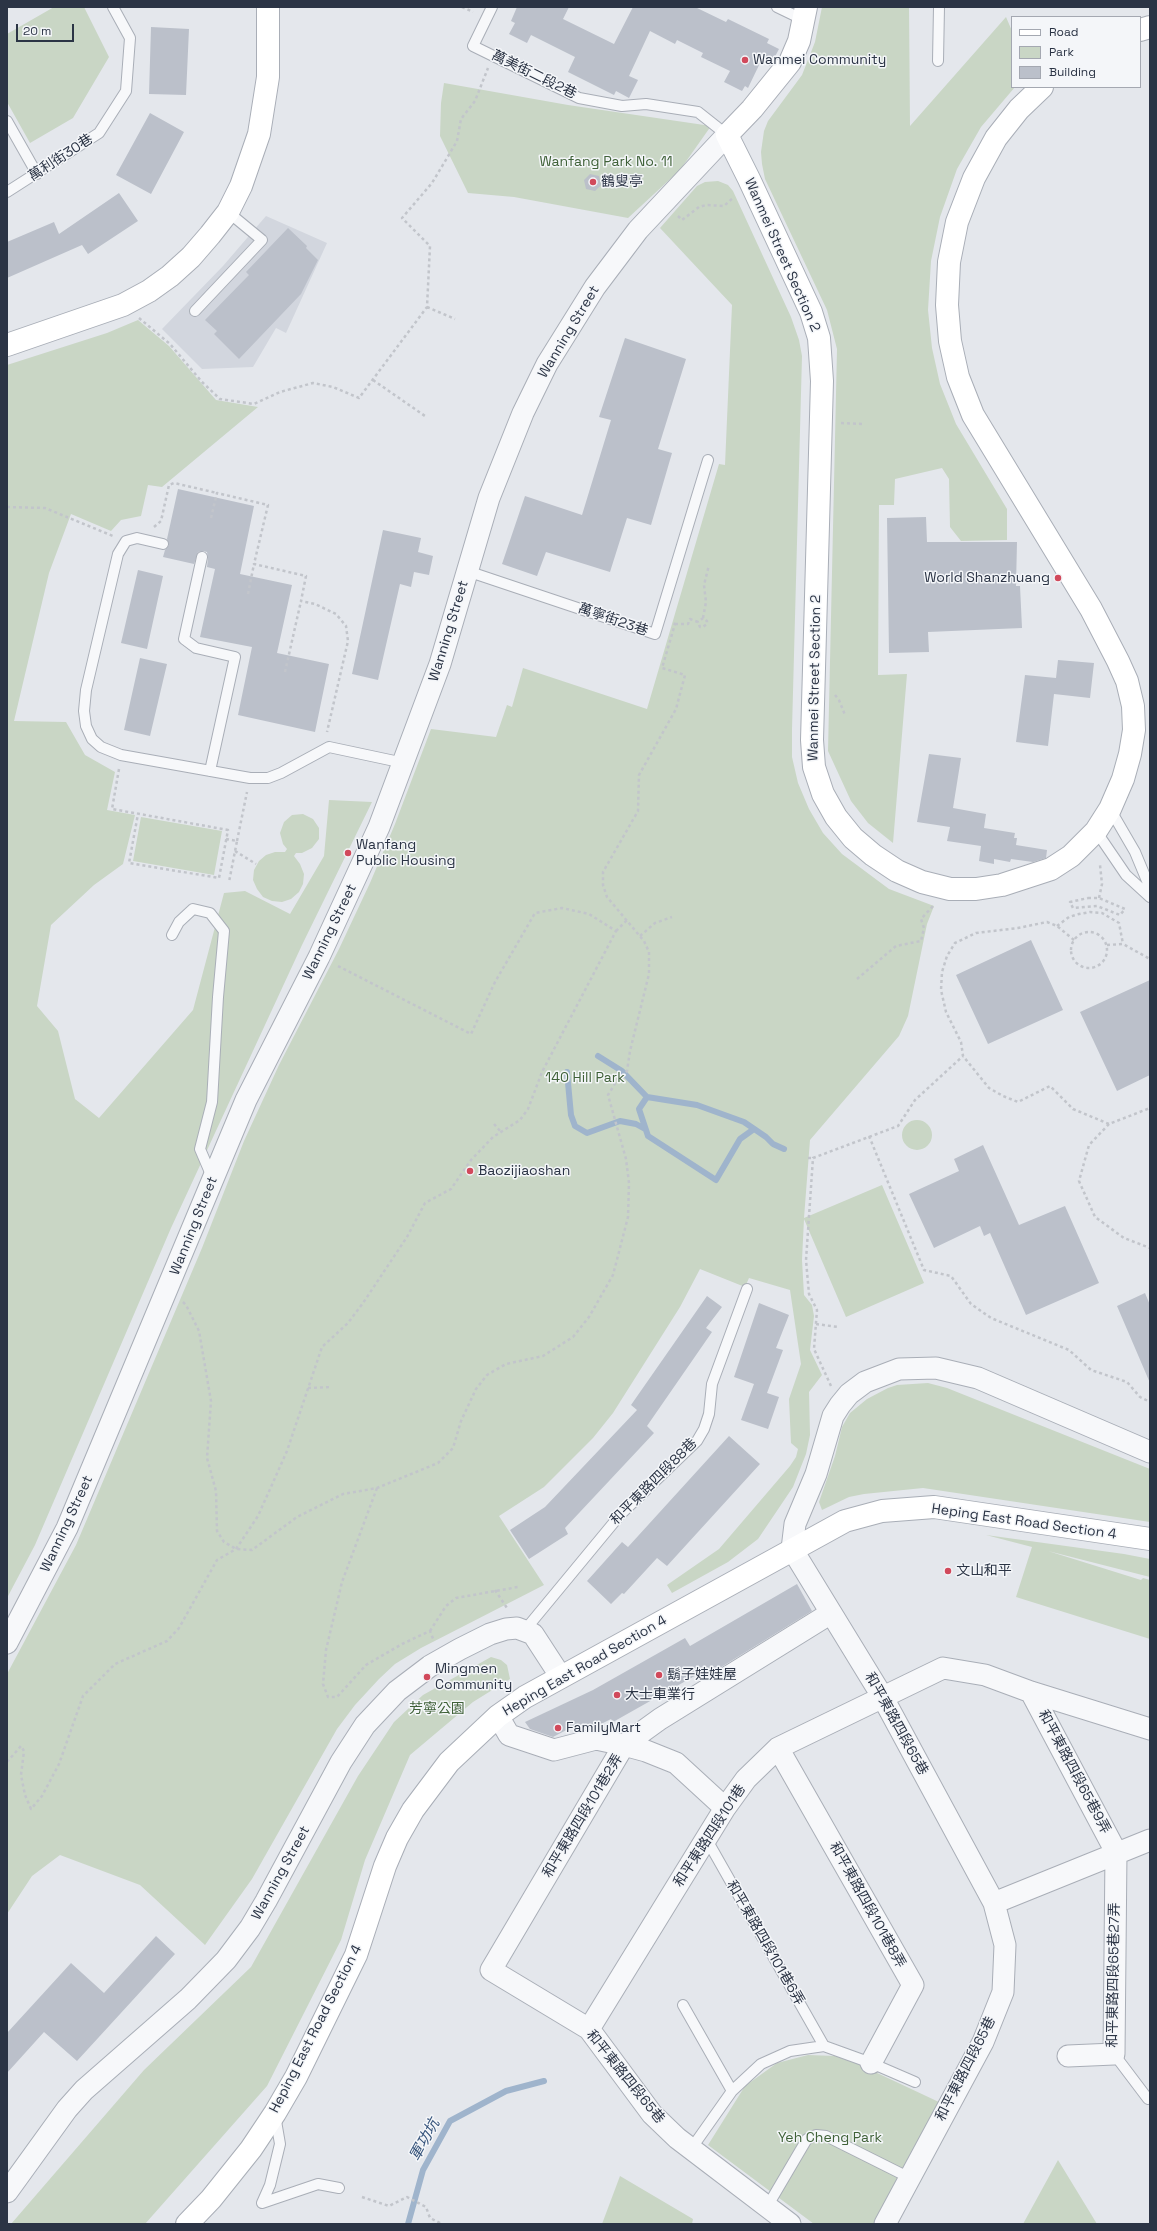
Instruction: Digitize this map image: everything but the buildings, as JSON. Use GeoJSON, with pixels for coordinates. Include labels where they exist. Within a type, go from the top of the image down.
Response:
{"type":"FeatureCollection","features":[{"type":"Feature","properties":{"kind":"street"},"geometry":{"type":"LineString","coordinates":[[7,345],[97,316],[123,305],[149,291],[191,257],[228,212],[249,163],[259,134],[265,106],[268,77],[268,7]]}},
{"type":"Feature","properties":{"kind":"street"},"geometry":{"type":"LineString","coordinates":[[727,135],[752,109],[790,62],[799,41],[805,14]]}},
{"type":"Feature","properties":{"kind":"street","name":"Wanmei Street Section 2"},"geometry":{"type":"LineString","coordinates":[[727,135],[750,179],[811,312],[819,338],[822,359],[812,740],[814,767],[827,800],[836,817],[853,838],[873,855],[898,871],[922,882],[950,889],[976,889],[1002,886],[1051,869],[1071,856],[1096,831],[1110,809],[1123,779],[1130,754],[1134,730],[1133,706],[1127,681],[1091,609],[973,415],[958,377],[950,341],[947,305],[949,262],[957,222],[974,178],[996,138],[1019,109],[1041,88]]}},
{"type":"Feature","properties":{"kind":"street","name":"Wanning Street"},"geometry":{"type":"LineString","coordinates":[[7,1643],[67,1528],[168,1292],[213,1179],[252,1087],[319,956],[377,833],[440,664],[467,571],[504,456],[547,364],[595,287],[638,230],[727,135]]}},
{"type":"Feature","properties":{"kind":"street"},"geometry":{"type":"LineString","coordinates":[[792,1549],[795,1524],[816,1474],[833,1416],[840,1404],[849,1394],[865,1382],[883,1374],[917,1367],[936,1368],[978,1378],[1005,1388],[1150,1452]]}},
{"type":"Feature","properties":{"kind":"street","name":"Heping East Road Section 4"},"geometry":{"type":"LineString","coordinates":[[187,2224],[232,2172],[275,2113],[296,2077],[356,1955],[385,1866],[404,1827],[431,1784],[449,1762],[473,1736],[498,1716],[561,1677],[845,1520],[882,1511],[934,1507],[1150,1539]]}},
{"type":"Feature","properties":{"kind":"street","name":"和平東路四段65巷"},"geometry":{"type":"LineString","coordinates":[[792,1549],[882,1696],[994,1903],[1005,1945],[1003,1992],[983,2042],[885,2224]]}},
{"type":"Feature","properties":{"kind":"street"},"geometry":{"type":"LineString","coordinates":[[498,1716],[509,1735],[554,1750],[596,1739],[624,1746],[660,1719],[831,1613]]}},
{"type":"Feature","properties":{"kind":"street","name":"Wanning Street"},"geometry":{"type":"LineString","coordinates":[[7,2192],[71,2104],[188,1999],[226,1960],[250,1928],[341,1762],[365,1725],[397,1691],[430,1666],[490,1634],[506,1629],[517,1628],[525,1630]]}},
{"type":"Feature","properties":{"kind":"street"},"geometry":{"type":"LineString","coordinates":[[525,1630],[533,1634],[561,1677]]}},
{"type":"Feature","properties":{"kind":"street","name":"和平東路四段65巷9弄"},"geometry":{"type":"LineString","coordinates":[[882,1696],[943,1668],[985,1675],[1032,1692],[1150,1729]]}},
{"type":"Feature","properties":{"kind":"street","name":"和平東路四段65巷9弄"},"geometry":{"type":"LineString","coordinates":[[1032,1692],[1116,1852]]}},
{"type":"Feature","properties":{"kind":"street","name":"和平東路四段101巷"},"geometry":{"type":"LineString","coordinates":[[588,2029],[707,1840],[725,1808],[746,1780],[778,1748],[882,1696]]}},
{"type":"Feature","properties":{"kind":"street","name":"和平東路四段101巷2弄"},"geometry":{"type":"LineString","coordinates":[[491,1970],[624,1746],[646,1751],[676,1763],[725,1808]]}},
{"type":"Feature","properties":{"kind":"street","name":"和平東路四段101巷8弄"},"geometry":{"type":"LineString","coordinates":[[778,1748],[912,1986],[871,2063]]}},
{"type":"Feature","properties":{"kind":"street"},"geometry":{"type":"LineString","coordinates":[[994,1903],[1116,1852],[1150,1840]]}},
{"type":"Feature","properties":{"kind":"street","name":"和平東路四段65巷27弄"},"geometry":{"type":"LineString","coordinates":[[1068,2056],[1114,2054],[1116,1852]]}},
{"type":"Feature","properties":{"kind":"street","name":"和平東路四段65巷"},"geometry":{"type":"LineString","coordinates":[[491,1970],[588,2029],[652,2114],[677,2138],[790,2224]]}},
{"type":"Feature","properties":{"kind":"lane","name":"萬利街30巷"},"geometry":{"type":"LineString","coordinates":[[7,192],[99,133],[126,91],[130,38],[113,7]]}},
{"type":"Feature","properties":{"kind":"lane","name":"萬美街二段2巷"},"geometry":{"type":"LineString","coordinates":[[492,7],[473,46],[579,98],[622,106],[646,104],[701,113],[727,135]]}},
{"type":"Feature","properties":{"kind":"lane"},"geometry":{"type":"LineString","coordinates":[[777,7],[805,14]]}},
{"type":"Feature","properties":{"kind":"lane"},"geometry":{"type":"LineString","coordinates":[[938,61],[939,7]]}},
{"type":"Feature","properties":{"kind":"lane"},"geometry":{"type":"LineString","coordinates":[[7,121],[37,174]]}},
{"type":"Feature","properties":{"kind":"lane"},"geometry":{"type":"LineString","coordinates":[[195,311],[262,240],[228,212]]}},
{"type":"Feature","properties":{"kind":"lane","name":"萬寧街23巷"},"geometry":{"type":"LineString","coordinates":[[467,571],[655,634],[708,460]]}},
{"type":"Feature","properties":{"kind":"lane"},"geometry":{"type":"LineString","coordinates":[[163,544],[137,538],[126,541],[118,554],[86,690],[84,711],[86,726],[92,739],[101,747],[121,755],[250,778],[268,778],[281,774],[324,749],[335,746],[404,763]]}},
{"type":"Feature","properties":{"kind":"lane"},"geometry":{"type":"LineString","coordinates":[[202,558],[184,639],[188,644],[196,648],[235,657],[210,771]]}},
{"type":"Feature","properties":{"kind":"lane"},"geometry":{"type":"LineString","coordinates":[[1110,809],[1135,852],[1150,888]]}},
{"type":"Feature","properties":{"kind":"lane"},"geometry":{"type":"LineString","coordinates":[[1096,831],[1126,875],[1150,897]]}},
{"type":"Feature","properties":{"kind":"lane"},"geometry":{"type":"LineString","coordinates":[[172,935],[179,922],[193,909],[210,913],[224,932],[218,997],[212,1102],[200,1149],[213,1179]]}},
{"type":"Feature","properties":{"kind":"lane","name":"和平東路四段88巷"},"geometry":{"type":"LineString","coordinates":[[525,1630],[620,1515],[697,1441],[709,1414],[712,1384],[746,1289]]}},
{"type":"Feature","properties":{"kind":"lane","name":"和平東路四段101巷6弄"},"geometry":{"type":"LineString","coordinates":[[707,1840],[824,2046]]}},
{"type":"Feature","properties":{"kind":"lane"},"geometry":{"type":"LineString","coordinates":[[683,2005],[732,2091]]}},
{"type":"Feature","properties":{"kind":"lane"},"geometry":{"type":"LineString","coordinates":[[691,2148],[732,2091],[761,2064],[790,2051],[824,2046],[871,2063],[915,2082]]}},
{"type":"Feature","properties":{"kind":"lane"},"geometry":{"type":"LineString","coordinates":[[1114,2054],[1148,2099]]}},
{"type":"Feature","properties":{"kind":"lane"},"geometry":{"type":"LineString","coordinates":[[275,2113],[280,2144],[270,2185],[262,2203],[318,2184],[339,2188]]}},
{"type":"Feature","properties":{"kind":"lane"},"geometry":{"type":"LineString","coordinates":[[767,2207],[807,2139],[816,2135],[826,2136],[910,2178]]}},
{"type":"Feature","properties":{"kind":"path"},"geometry":{"type":"LineString","coordinates":[[153,330],[170,344],[202,382],[220,399],[254,404],[280,392],[313,383],[333,387],[359,398],[427,307],[430,246],[402,218],[432,183],[447,158],[456,141],[461,119],[474,101],[494,56]]}},
{"type":"Feature","properties":{"kind":"path"},"geometry":{"type":"LineString","coordinates":[[662,203],[682,220],[699,207],[706,205],[724,206],[728,204],[750,179]]}},
{"type":"Feature","properties":{"kind":"path"},"geometry":{"type":"LineString","coordinates":[[427,307],[454,319]]}},
{"type":"Feature","properties":{"kind":"path"},"geometry":{"type":"LineString","coordinates":[[373,380],[425,416]]}},
{"type":"Feature","properties":{"kind":"path"},"geometry":{"type":"LineString","coordinates":[[137,538],[140,526],[152,528],[161,521],[169,485],[174,483],[268,505],[248,594]]}},
{"type":"Feature","properties":{"kind":"path"},"geometry":{"type":"LineString","coordinates":[[211,518],[217,493]]}},
{"type":"Feature","properties":{"kind":"path"},"geometry":{"type":"LineString","coordinates":[[7,507],[45,508],[126,541]]}},
{"type":"Feature","properties":{"kind":"path"},"geometry":{"type":"LineString","coordinates":[[254,564],[306,576],[285,672]]}},
{"type":"Feature","properties":{"kind":"path"},"geometry":{"type":"LineString","coordinates":[[698,622],[703,618],[706,602],[704,585],[708,565]]}},
{"type":"Feature","properties":{"kind":"path"},"geometry":{"type":"LineString","coordinates":[[301,601],[315,604],[336,614],[346,626],[348,634],[324,749]]}},
{"type":"Feature","properties":{"kind":"path"},"geometry":{"type":"LineString","coordinates":[[660,619],[676,624],[688,624],[690,619],[698,622],[700,627],[705,626],[707,621],[703,618]]}},
{"type":"Feature","properties":{"kind":"path"},"geometry":{"type":"LineString","coordinates":[[168,1292],[186,1305],[199,1331],[211,1401],[207,1458],[216,1491],[217,1531],[224,1542],[236,1549],[252,1550],[296,1518],[343,1494],[377,1488],[438,1463],[453,1448],[461,1421],[476,1389],[487,1375],[506,1364],[542,1356],[573,1337],[601,1298],[613,1275],[628,1217],[629,1183],[626,1159],[608,1095],[616,1082],[627,1071],[637,1021],[645,997],[649,974],[649,952],[644,941],[607,897],[602,885],[603,872],[638,811],[639,775],[676,709],[685,675],[662,668],[676,624]]}},
{"type":"Feature","properties":{"kind":"path"},"geometry":{"type":"LineString","coordinates":[[121,755],[112,809],[228,830],[219,878],[129,863],[138,814]]}},
{"type":"Feature","properties":{"kind":"path"},"geometry":{"type":"LineString","coordinates":[[229,882],[250,778]]}},
{"type":"Feature","properties":{"kind":"path"},"geometry":{"type":"LineString","coordinates":[[226,839],[237,841]]}},
{"type":"Feature","properties":{"kind":"path"},"geometry":{"type":"LineString","coordinates":[[235,851],[256,864]]}},
{"type":"Feature","properties":{"kind":"path"},"geometry":{"type":"LineString","coordinates":[[1099,898],[1102,884]]}},
{"type":"Feature","properties":{"kind":"path"},"geometry":{"type":"LineString","coordinates":[[857,979],[896,946],[921,941],[924,928],[921,918],[950,889]]}},
{"type":"Feature","properties":{"kind":"path"},"geometry":{"type":"LineString","coordinates":[[1088,898],[1099,898],[1125,909],[1120,915],[1097,906],[1073,908],[1070,902],[1088,898]]}},
{"type":"Feature","properties":{"kind":"path"},"geometry":{"type":"LineString","coordinates":[[1096,912],[1097,906]]}},
{"type":"Feature","properties":{"kind":"path"},"geometry":{"type":"LineString","coordinates":[[319,956],[471,1034],[495,982],[535,913],[562,908],[589,914],[616,931]]}},
{"type":"Feature","properties":{"kind":"path"},"geometry":{"type":"LineString","coordinates":[[1057,926],[1069,917],[1096,912],[1119,923],[1123,944]]}},
{"type":"Feature","properties":{"kind":"path"},"geometry":{"type":"LineString","coordinates":[[640,936],[655,923],[672,917]]}},
{"type":"Feature","properties":{"kind":"path"},"geometry":{"type":"LineString","coordinates":[[7,1762],[21,1746],[24,1750],[21,1775],[25,1796],[31,1809],[42,1796],[59,1764],[83,1696],[115,1664],[167,1641],[179,1628],[217,1560],[236,1549],[258,1516],[287,1451],[322,1347],[348,1323],[407,1237],[425,1203],[451,1189],[471,1160],[493,1137],[520,1120],[528,1109],[542,1072],[616,931],[627,920]]}},
{"type":"Feature","properties":{"kind":"path"},"geometry":{"type":"LineString","coordinates":[[1074,940],[1057,926],[1047,922],[1040,922],[1018,928],[976,933],[955,943],[947,956],[942,972],[941,990],[946,1012],[961,1042],[963,1056],[989,1088],[1018,1102],[1050,1086],[1073,1109],[1109,1124]]}},
{"type":"Feature","properties":{"kind":"path"},"geometry":{"type":"LineString","coordinates":[[1085,932],[1092,932],[1103,938],[1107,945],[1108,954],[1104,961],[1098,966],[1090,969],[1082,967],[1073,958],[1071,946],[1074,940],[1085,932]]}},
{"type":"Feature","properties":{"kind":"path"},"geometry":{"type":"LineString","coordinates":[[1107,945],[1123,944],[1150,959]]}},
{"type":"Feature","properties":{"kind":"path"},"geometry":{"type":"LineString","coordinates":[[808,1158],[813,1158],[898,1126],[915,1100],[963,1056]]}},
{"type":"Feature","properties":{"kind":"path"},"geometry":{"type":"LineString","coordinates":[[1150,1108],[1109,1124],[1089,1145],[1079,1181],[1095,1217],[1124,1238],[1150,1248]]}},
{"type":"Feature","properties":{"kind":"path"},"geometry":{"type":"LineString","coordinates":[[494,1124],[501,1132]]}},
{"type":"Feature","properties":{"kind":"path"},"geometry":{"type":"LineString","coordinates":[[870,1136],[924,1270],[951,1276],[970,1304],[991,1318],[1069,1350],[1091,1370],[1127,1382],[1140,1398],[1150,1402]]}},
{"type":"Feature","properties":{"kind":"path"},"geometry":{"type":"LineString","coordinates":[[813,1158],[806,1260],[809,1294],[817,1310],[814,1349],[840,1404]]}},
{"type":"Feature","properties":{"kind":"path"},"geometry":{"type":"LineString","coordinates":[[816,1324],[838,1327]]}},
{"type":"Feature","properties":{"kind":"path"},"geometry":{"type":"LineString","coordinates":[[308,1388],[332,1387]]}},
{"type":"Feature","properties":{"kind":"path"},"geometry":{"type":"LineString","coordinates":[[377,1488],[342,1582],[326,1650],[323,1684],[328,1697],[337,1697],[366,1665],[402,1644],[430,1631],[446,1606],[456,1598],[518,1587]]}},
{"type":"Feature","properties":{"kind":"path"},"geometry":{"type":"LineString","coordinates":[[495,1590],[507,1608]]}},
{"type":"Feature","properties":{"kind":"path"},"geometry":{"type":"LineString","coordinates":[[430,1631],[436,1643]]}},
{"type":"Feature","properties":{"kind":"path"},"geometry":{"type":"LineString","coordinates":[[362,2198],[389,2206],[407,2197],[426,2207],[430,2218],[442,2224]]}},
{"type":"Feature","properties":{"kind":"shaded area"},"geometry":{"type":"Polygon","coordinates":[[[266,216],[327,243],[286,333],[276,328],[253,367],[202,369],[162,329],[223,266],[266,216]]]}},
{"type":"Feature","properties":{"kind":"green space"},"geometry":{"type":"Polygon","coordinates":[[[54,7],[84,7],[109,57],[73,118],[30,143],[7,102],[7,34],[54,7]]]}},
{"type":"Feature","properties":{"kind":"green space"},"geometry":{"type":"Polygon","coordinates":[[[822,7],[909,7],[910,126],[1006,17],[1011,29],[1011,88],[1014,88],[981,127],[957,169],[940,217],[931,261],[928,310],[932,348],[940,384],[956,424],[1007,509],[1007,540],[961,541],[950,527],[949,479],[942,468],[895,479],[894,505],[879,505],[878,675],[907,674],[893,843],[868,823],[851,801],[828,751],[837,349],[827,310],[765,179],[762,164],[761,152],[764,131],[768,121],[802,75],[815,42],[822,7]]]}},
{"type":"Feature","properties":{"kind":"green space","name":"Wanfang Park No. 11"},"geometry":{"type":"Polygon","coordinates":[[[444,83],[568,105],[711,126],[680,170],[628,218],[514,197],[468,193],[440,136],[441,103],[444,83]]]}},
{"type":"Feature","properties":{"kind":"green space","name":"140 Hill Park"},"geometry":{"type":"Polygon","coordinates":[[[718,181],[728,185],[733,191],[791,317],[799,340],[802,356],[792,729],[792,757],[798,783],[809,809],[823,833],[842,854],[889,889],[934,906],[927,924],[908,1016],[899,1036],[810,1140],[804,1218],[882,1185],[924,1283],[846,1317],[804,1219],[802,1260],[804,1295],[812,1305],[814,1316],[810,1350],[822,1375],[809,1392],[810,1435],[806,1454],[793,1487],[758,1539],[728,1562],[672,1593],[667,1585],[719,1549],[790,1466],[796,1457],[798,1449],[791,1443],[789,1399],[801,1364],[790,1290],[749,1278],[745,1287],[700,1269],[680,1307],[613,1413],[593,1438],[544,1487],[499,1516],[544,1585],[421,1648],[395,1664],[379,1679],[355,1705],[337,1729],[252,1879],[205,1945],[140,1885],[60,1855],[32,1876],[7,1914],[7,1674],[76,1545],[202,1248],[244,1141],[279,1065],[339,949],[370,883],[395,824],[431,729],[496,737],[507,705],[512,707],[523,668],[647,709],[719,464],[725,465],[732,305],[660,228],[697,186],[705,182],[718,181]]]}},
{"type":"Feature","properties":{"kind":"green space"},"geometry":{"type":"Polygon","coordinates":[[[138,320],[169,346],[216,400],[258,407],[162,487],[148,485],[141,516],[121,520],[111,531],[71,514],[49,573],[14,721],[66,722],[85,755],[115,772],[107,810],[135,815],[123,864],[94,885],[51,925],[37,1006],[58,1031],[75,1099],[99,1118],[193,1010],[224,893],[245,891],[290,914],[324,856],[329,800],[372,802],[302,945],[171,1228],[35,1545],[7,1598],[7,365],[107,333],[138,320]]]}},
{"type":"Feature","properties":{"kind":"green space"},"geometry":{"type":"Polygon","coordinates":[[[303,814],[313,819],[319,828],[319,839],[312,848],[302,853],[296,853],[294,856],[300,864],[304,874],[303,884],[299,892],[291,899],[282,902],[272,901],[263,897],[257,889],[253,880],[254,870],[259,861],[266,855],[275,852],[285,852],[287,849],[283,844],[280,833],[284,822],[292,815],[303,814]]]}},
{"type":"Feature","properties":{"kind":"green space"},"geometry":{"type":"Polygon","coordinates":[[[141,817],[222,831],[214,875],[133,861],[141,817]]]}},
{"type":"Feature","properties":{"kind":"green space"},"geometry":{"type":"Polygon","coordinates":[[[917,1120],[923,1121],[931,1129],[931,1141],[923,1149],[917,1150],[911,1149],[903,1141],[902,1135],[903,1129],[911,1121],[917,1120]]]}},
{"type":"Feature","properties":{"kind":"green space"},"geometry":{"type":"Polygon","coordinates":[[[928,1383],[947,1388],[1150,1469],[1150,1522],[923,1488],[849,1497],[822,1510],[819,1502],[835,1456],[842,1427],[850,1413],[867,1399],[888,1388],[897,1385],[928,1383]]]}},
{"type":"Feature","properties":{"kind":"green space"},"geometry":{"type":"Polygon","coordinates":[[[986,1535],[1150,1559],[1150,1577],[1048,1551],[1141,1580],[1143,1578],[1150,1580],[1150,1639],[1016,1597],[1032,1547],[986,1535]]]}},
{"type":"Feature","properties":{"kind":"green space","name":"芳寧公園"},"geometry":{"type":"Polygon","coordinates":[[[491,1657],[501,1660],[507,1665],[510,1679],[473,1702],[410,1755],[365,1860],[341,1940],[267,2086],[145,2224],[11,2224],[144,2070],[251,1967],[358,1776],[394,1722],[423,1695],[491,1657]]]}},
{"type":"Feature","properties":{"kind":"green space","name":"Yeh Cheng Park"},"geometry":{"type":"Polygon","coordinates":[[[808,2055],[835,2056],[858,2064],[941,2103],[876,2224],[814,2224],[708,2145],[745,2086],[777,2063],[808,2055]]]}},
{"type":"Feature","properties":{"kind":"green space"},"geometry":{"type":"Polygon","coordinates":[[[1058,2160],[1097,2224],[1023,2224],[1058,2160]]]}},
{"type":"Feature","properties":{"kind":"green space"},"geometry":{"type":"Polygon","coordinates":[[[620,2176],[693,2219],[692,2224],[602,2224],[620,2176]]]}},
{"type":"Feature","properties":{"kind":"waterway"},"geometry":{"type":"LineString","coordinates":[[598,1056],[622,1071],[647,1097]]}},
{"type":"Feature","properties":{"kind":"waterway"},"geometry":{"type":"LineString","coordinates":[[567,1072],[571,1115],[575,1126],[587,1133],[620,1121],[636,1124],[645,1129]]}},
{"type":"Feature","properties":{"kind":"waterway"},"geometry":{"type":"LineString","coordinates":[[754,1129],[740,1139],[716,1180],[648,1136],[639,1109],[647,1097],[697,1105],[744,1122],[766,1137],[773,1144],[784,1149]]}},
{"type":"Feature","properties":{"kind":"waterway","name":"軍功坑"},"geometry":{"type":"LineString","coordinates":[[408,2224],[423,2170],[450,2121],[506,2091],[544,2081]]}},
{"type":"Feature","properties":{"kind":"place","name":"Wanmei Community"},"geometry":{"type":"Point","coordinates":[745,60]}},
{"type":"Feature","properties":{"kind":"place","name":"鶴叟亭"},"geometry":{"type":"Point","coordinates":[593,182]}},
{"type":"Feature","properties":{"kind":"place","name":"World Shanzhuang"},"geometry":{"type":"Point","coordinates":[1058,578]}},
{"type":"Feature","properties":{"kind":"place","name":"Wanfang Public Housing"},"geometry":{"type":"Point","coordinates":[348,853]}},
{"type":"Feature","properties":{"kind":"place","name":"Baozijiaoshan"},"geometry":{"type":"Point","coordinates":[470,1171]}},
{"type":"Feature","properties":{"kind":"place","name":"文山和平"},"geometry":{"type":"Point","coordinates":[948,1571]}},
{"type":"Feature","properties":{"kind":"place","name":"鬍子娃娃屋"},"geometry":{"type":"Point","coordinates":[659,1675]}},
{"type":"Feature","properties":{"kind":"place","name":"Mingmen Community"},"geometry":{"type":"Point","coordinates":[427,1677]}},
{"type":"Feature","properties":{"kind":"place","name":"大士車業行"},"geometry":{"type":"Point","coordinates":[617,1695]}},
{"type":"Feature","properties":{"kind":"place","name":"FamilyMart"},"geometry":{"type":"Point","coordinates":[558,1728]}}]}
